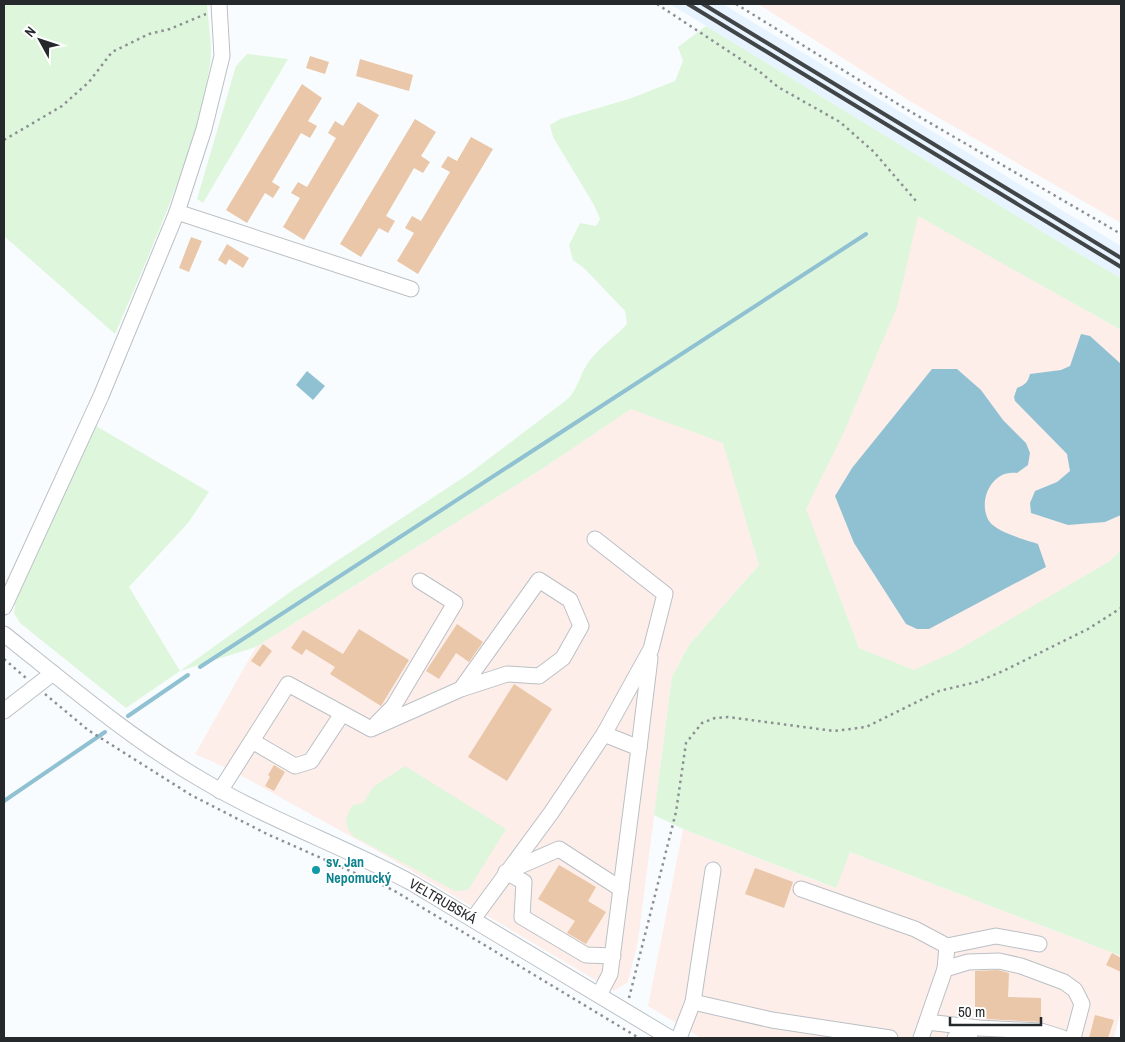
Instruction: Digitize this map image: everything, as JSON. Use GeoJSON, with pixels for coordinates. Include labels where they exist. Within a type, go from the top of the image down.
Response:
{"type":"FeatureCollection","features":[{"type":"Feature","properties":{"kind":"street"},"geometry":{"type":"LineString","coordinates":[[4,607],[102,396],[177,212],[204,130],[222,56],[219,8]]}},
{"type":"Feature","properties":{"kind":"street"},"geometry":{"type":"LineString","coordinates":[[177,212],[411,289]]}},
{"type":"Feature","properties":{"kind":"street"},"geometry":{"type":"LineString","coordinates":[[595,539],[665,594],[651,649],[613,956],[610,974],[599,995]]}},
{"type":"Feature","properties":{"kind":"street"},"geometry":{"type":"LineString","coordinates":[[371,729],[461,689],[508,674],[539,676],[563,658],[581,626],[570,600],[539,580],[461,689]]}},
{"type":"Feature","properties":{"kind":"street"},"geometry":{"type":"LineString","coordinates":[[371,729],[393,707],[455,604],[420,581]]}},
{"type":"Feature","properties":{"kind":"street","name":"VELTRUBSKÁ"},"geometry":{"type":"LineString","coordinates":[[4,634],[130,733],[220,791],[379,865],[474,919],[670,1038]]}},
{"type":"Feature","properties":{"kind":"street"},"geometry":{"type":"LineString","coordinates":[[474,919],[506,872],[551,813],[604,734],[651,649]]}},
{"type":"Feature","properties":{"kind":"street"},"geometry":{"type":"LineString","coordinates":[[4,711],[53,673]]}},
{"type":"Feature","properties":{"kind":"street"},"geometry":{"type":"LineString","coordinates":[[220,791],[231,770],[288,684],[371,729]]}},
{"type":"Feature","properties":{"kind":"street"},"geometry":{"type":"LineString","coordinates":[[252,741],[296,766],[311,761],[342,714]]}},
{"type":"Feature","properties":{"kind":"street"},"geometry":{"type":"LineString","coordinates":[[604,734],[639,748]]}},
{"type":"Feature","properties":{"kind":"street"},"geometry":{"type":"LineString","coordinates":[[506,872],[559,849],[621,889]]}},
{"type":"Feature","properties":{"kind":"street"},"geometry":{"type":"LineString","coordinates":[[678,1038],[693,1002],[713,870]]}},
{"type":"Feature","properties":{"kind":"street"},"geometry":{"type":"LineString","coordinates":[[506,872],[524,882],[522,917],[586,955],[613,956]]}},
{"type":"Feature","properties":{"kind":"street"},"geometry":{"type":"LineString","coordinates":[[801,888],[914,929],[947,946],[996,936],[1039,944]]}},
{"type":"Feature","properties":{"kind":"street"},"geometry":{"type":"LineString","coordinates":[[921,1038],[945,969],[947,946]]}},
{"type":"Feature","properties":{"kind":"street"},"geometry":{"type":"LineString","coordinates":[[945,969],[968,962],[999,961],[1021,966],[1064,982],[1075,990],[1082,1004],[1073,1038]]}},
{"type":"Feature","properties":{"kind":"street"},"geometry":{"type":"LineString","coordinates":[[693,1002],[772,1020],[890,1038]]}},
{"type":"Feature","properties":{"kind":"street"},"geometry":{"type":"LineString","coordinates":[[927,1022],[979,1028],[1041,1030],[1063,1038]]}},
{"type":"Feature","properties":{"kind":"street"},"geometry":{"type":"LineString","coordinates":[[955,1038],[970,1038]]}},
{"type":"Feature","properties":{"kind":"path"},"geometry":{"type":"LineString","coordinates":[[658,4],[760,72],[778,87],[840,122],[874,152],[916,201]]}},
{"type":"Feature","properties":{"kind":"path"},"geometry":{"type":"LineString","coordinates":[[736,4],[906,109],[1121,234]]}},
{"type":"Feature","properties":{"kind":"path"},"geometry":{"type":"LineString","coordinates":[[4,140],[62,106],[89,82],[112,52],[148,34],[170,29],[219,8]]}},
{"type":"Feature","properties":{"kind":"path"},"geometry":{"type":"LineString","coordinates":[[625,1011],[672,828],[686,743],[702,723],[715,718],[728,717],[834,731],[866,727],[939,691],[978,682],[1003,671],[1088,629],[1121,608]]}},
{"type":"Feature","properties":{"kind":"path"},"geometry":{"type":"LineString","coordinates":[[4,659],[88,730],[210,806],[393,890],[639,1038]]}},
{"type":"Feature","properties":{"kind":"shaded area"},"geometry":{"type":"Polygon","coordinates":[[[670,4],[723,4],[1121,246],[1121,278],[1069,248],[670,4]]]}},
{"type":"Feature","properties":{"kind":"shaded area"},"geometry":{"type":"Polygon","coordinates":[[[758,4],[1121,4],[1121,223],[913,103],[758,4]]]}},
{"type":"Feature","properties":{"kind":"shaded area"},"geometry":{"type":"Polygon","coordinates":[[[918,215],[1121,330],[1121,550],[1110,561],[954,653],[914,671],[859,648],[805,509],[918,215]]]}},
{"type":"Feature","properties":{"kind":"shaded area"},"geometry":{"type":"Polygon","coordinates":[[[631,408],[724,443],[759,565],[689,645],[672,677],[638,941],[628,982],[614,991],[388,857],[231,770],[195,754],[256,647],[542,469],[631,408]]]}},
{"type":"Feature","properties":{"kind":"shaded area"},"geometry":{"type":"Polygon","coordinates":[[[683,829],[835,888],[850,852],[1121,956],[1121,1010],[1114,1038],[701,1038],[648,1006],[683,829]]]}},
{"type":"Feature","properties":{"kind":"green space"},"geometry":{"type":"Polygon","coordinates":[[[4,4],[207,4],[211,58],[194,134],[157,235],[115,334],[4,236],[4,4]]]}},
{"type":"Feature","properties":{"kind":"green space"},"geometry":{"type":"Polygon","coordinates":[[[706,26],[1121,278],[1121,330],[918,216],[897,307],[844,432],[806,509],[859,648],[914,670],[954,652],[1110,561],[1121,550],[1121,956],[850,852],[836,888],[683,829],[654,815],[672,677],[689,645],[759,565],[723,443],[631,409],[542,469],[256,647],[180,671],[293,590],[470,473],[569,398],[590,360],[627,324],[625,311],[584,268],[573,260],[569,245],[580,223],[596,226],[600,219],[594,205],[553,137],[550,125],[560,119],[629,99],[675,81],[683,61],[678,47],[706,26]]]}},
{"type":"Feature","properties":{"kind":"green space"},"geometry":{"type":"Polygon","coordinates":[[[247,54],[288,59],[203,203],[197,199],[236,66],[247,54]]]}},
{"type":"Feature","properties":{"kind":"green space"},"geometry":{"type":"Polygon","coordinates":[[[96,426],[209,492],[188,523],[129,587],[180,671],[126,708],[20,623],[14,613],[15,603],[96,426]]]}},
{"type":"Feature","properties":{"kind":"green space"},"geometry":{"type":"Polygon","coordinates":[[[405,766],[506,829],[468,890],[455,891],[353,836],[348,828],[346,821],[353,805],[363,803],[373,787],[405,766]]]}},
{"type":"Feature","properties":{"kind":"water"},"geometry":{"type":"Polygon","coordinates":[[[1081,334],[1090,336],[1121,364],[1121,515],[1105,522],[1068,525],[1031,513],[1030,503],[1035,491],[1057,482],[1070,471],[1067,454],[1015,401],[1014,397],[1017,388],[1026,383],[1030,374],[1061,370],[1070,366],[1081,334]]]}},
{"type":"Feature","properties":{"kind":"water"},"geometry":{"type":"Polygon","coordinates":[[[932,369],[957,369],[981,390],[1003,420],[1026,443],[1030,453],[1028,465],[1017,473],[1008,473],[994,481],[986,496],[986,513],[989,521],[998,529],[1038,544],[1046,567],[929,629],[917,629],[906,624],[854,543],[835,496],[852,468],[932,369]]]}},
{"type":"Feature","properties":{"kind":"water"},"geometry":{"type":"Polygon","coordinates":[[[307,371],[325,386],[313,400],[296,385],[307,371]]]}},
{"type":"Feature","properties":{"kind":"building"},"geometry":{"type":"Polygon","coordinates":[[[310,56],[329,62],[325,74],[306,68],[310,56]]]}},
{"type":"Feature","properties":{"kind":"building"},"geometry":{"type":"Polygon","coordinates":[[[360,59],[413,75],[409,91],[356,76],[360,59]]]}},
{"type":"Feature","properties":{"kind":"building"},"geometry":{"type":"Polygon","coordinates":[[[302,84],[322,98],[308,121],[317,126],[310,138],[301,133],[272,182],[280,187],[273,198],[265,193],[247,223],[226,210],[302,84]]]}},
{"type":"Feature","properties":{"kind":"building"},"geometry":{"type":"Polygon","coordinates":[[[358,102],[379,115],[304,240],[283,227],[300,198],[291,193],[298,182],[307,187],[336,138],[328,133],[335,121],[343,126],[358,102]]]}},
{"type":"Feature","properties":{"kind":"building"},"geometry":{"type":"Polygon","coordinates":[[[415,119],[436,132],[421,156],[430,162],[423,173],[414,168],[386,216],[395,221],[388,233],[379,228],[361,257],[340,244],[415,119]]]}},
{"type":"Feature","properties":{"kind":"building"},"geometry":{"type":"Polygon","coordinates":[[[471,137],[493,149],[418,274],[397,261],[414,233],[405,228],[412,216],[421,221],[450,172],[441,167],[448,156],[457,161],[471,137]]]}},
{"type":"Feature","properties":{"kind":"building"},"geometry":{"type":"Polygon","coordinates":[[[191,237],[202,241],[189,272],[179,268],[191,237]]]}},
{"type":"Feature","properties":{"kind":"building"},"geometry":{"type":"Polygon","coordinates":[[[227,244],[249,258],[243,268],[229,259],[226,265],[218,260],[227,244]]]}},
{"type":"Feature","properties":{"kind":"building"},"geometry":{"type":"Polygon","coordinates":[[[457,624],[483,642],[469,662],[456,653],[439,679],[426,671],[457,624]]]}},
{"type":"Feature","properties":{"kind":"building"},"geometry":{"type":"Polygon","coordinates":[[[359,629],[409,660],[381,706],[330,674],[335,667],[306,649],[302,655],[291,648],[303,630],[343,654],[359,629]]]}},
{"type":"Feature","properties":{"kind":"building"},"geometry":{"type":"Polygon","coordinates":[[[263,644],[272,651],[260,667],[251,661],[263,644]]]}},
{"type":"Feature","properties":{"kind":"building"},"geometry":{"type":"Polygon","coordinates":[[[514,684],[552,709],[507,781],[468,757],[514,684]]]}},
{"type":"Feature","properties":{"kind":"building"},"geometry":{"type":"Polygon","coordinates":[[[274,765],[285,772],[274,791],[265,786],[270,777],[268,775],[274,765]]]}},
{"type":"Feature","properties":{"kind":"building"},"geometry":{"type":"Polygon","coordinates":[[[559,865],[596,887],[588,901],[606,912],[586,944],[567,933],[575,921],[538,899],[559,865]]]}},
{"type":"Feature","properties":{"kind":"building"},"geometry":{"type":"Polygon","coordinates":[[[755,868],[793,882],[784,908],[745,894],[755,868]]]}},
{"type":"Feature","properties":{"kind":"building"},"geometry":{"type":"Polygon","coordinates":[[[1112,953],[1121,958],[1121,972],[1106,965],[1112,953]]]}},
{"type":"Feature","properties":{"kind":"building"},"geometry":{"type":"Polygon","coordinates":[[[998,970],[1009,973],[1008,997],[1041,998],[1041,1022],[985,1019],[985,1009],[975,1009],[975,971],[998,970]]]}},
{"type":"Feature","properties":{"kind":"building"},"geometry":{"type":"Polygon","coordinates":[[[1095,1015],[1114,1020],[1108,1038],[1089,1038],[1095,1015]]]}},
{"type":"Feature","properties":{"kind":"waterway"},"geometry":{"type":"LineString","coordinates":[[200,667],[866,234]]}},
{"type":"Feature","properties":{"kind":"waterway"},"geometry":{"type":"LineString","coordinates":[[128,716],[188,675]]}},
{"type":"Feature","properties":{"kind":"waterway"},"geometry":{"type":"LineString","coordinates":[[4,801],[105,732]]}},
{"type":"Feature","properties":{"kind":"railway"},"geometry":{"type":"LineString","coordinates":[[688,4],[1121,267]]}},
{"type":"Feature","properties":{"kind":"railway"},"geometry":{"type":"LineString","coordinates":[[703,4],[1121,258]]}},
{"type":"Feature","properties":{"kind":"place","name":"sv. Jan Nepomucký"},"geometry":{"type":"Point","coordinates":[316,870]}}]}
